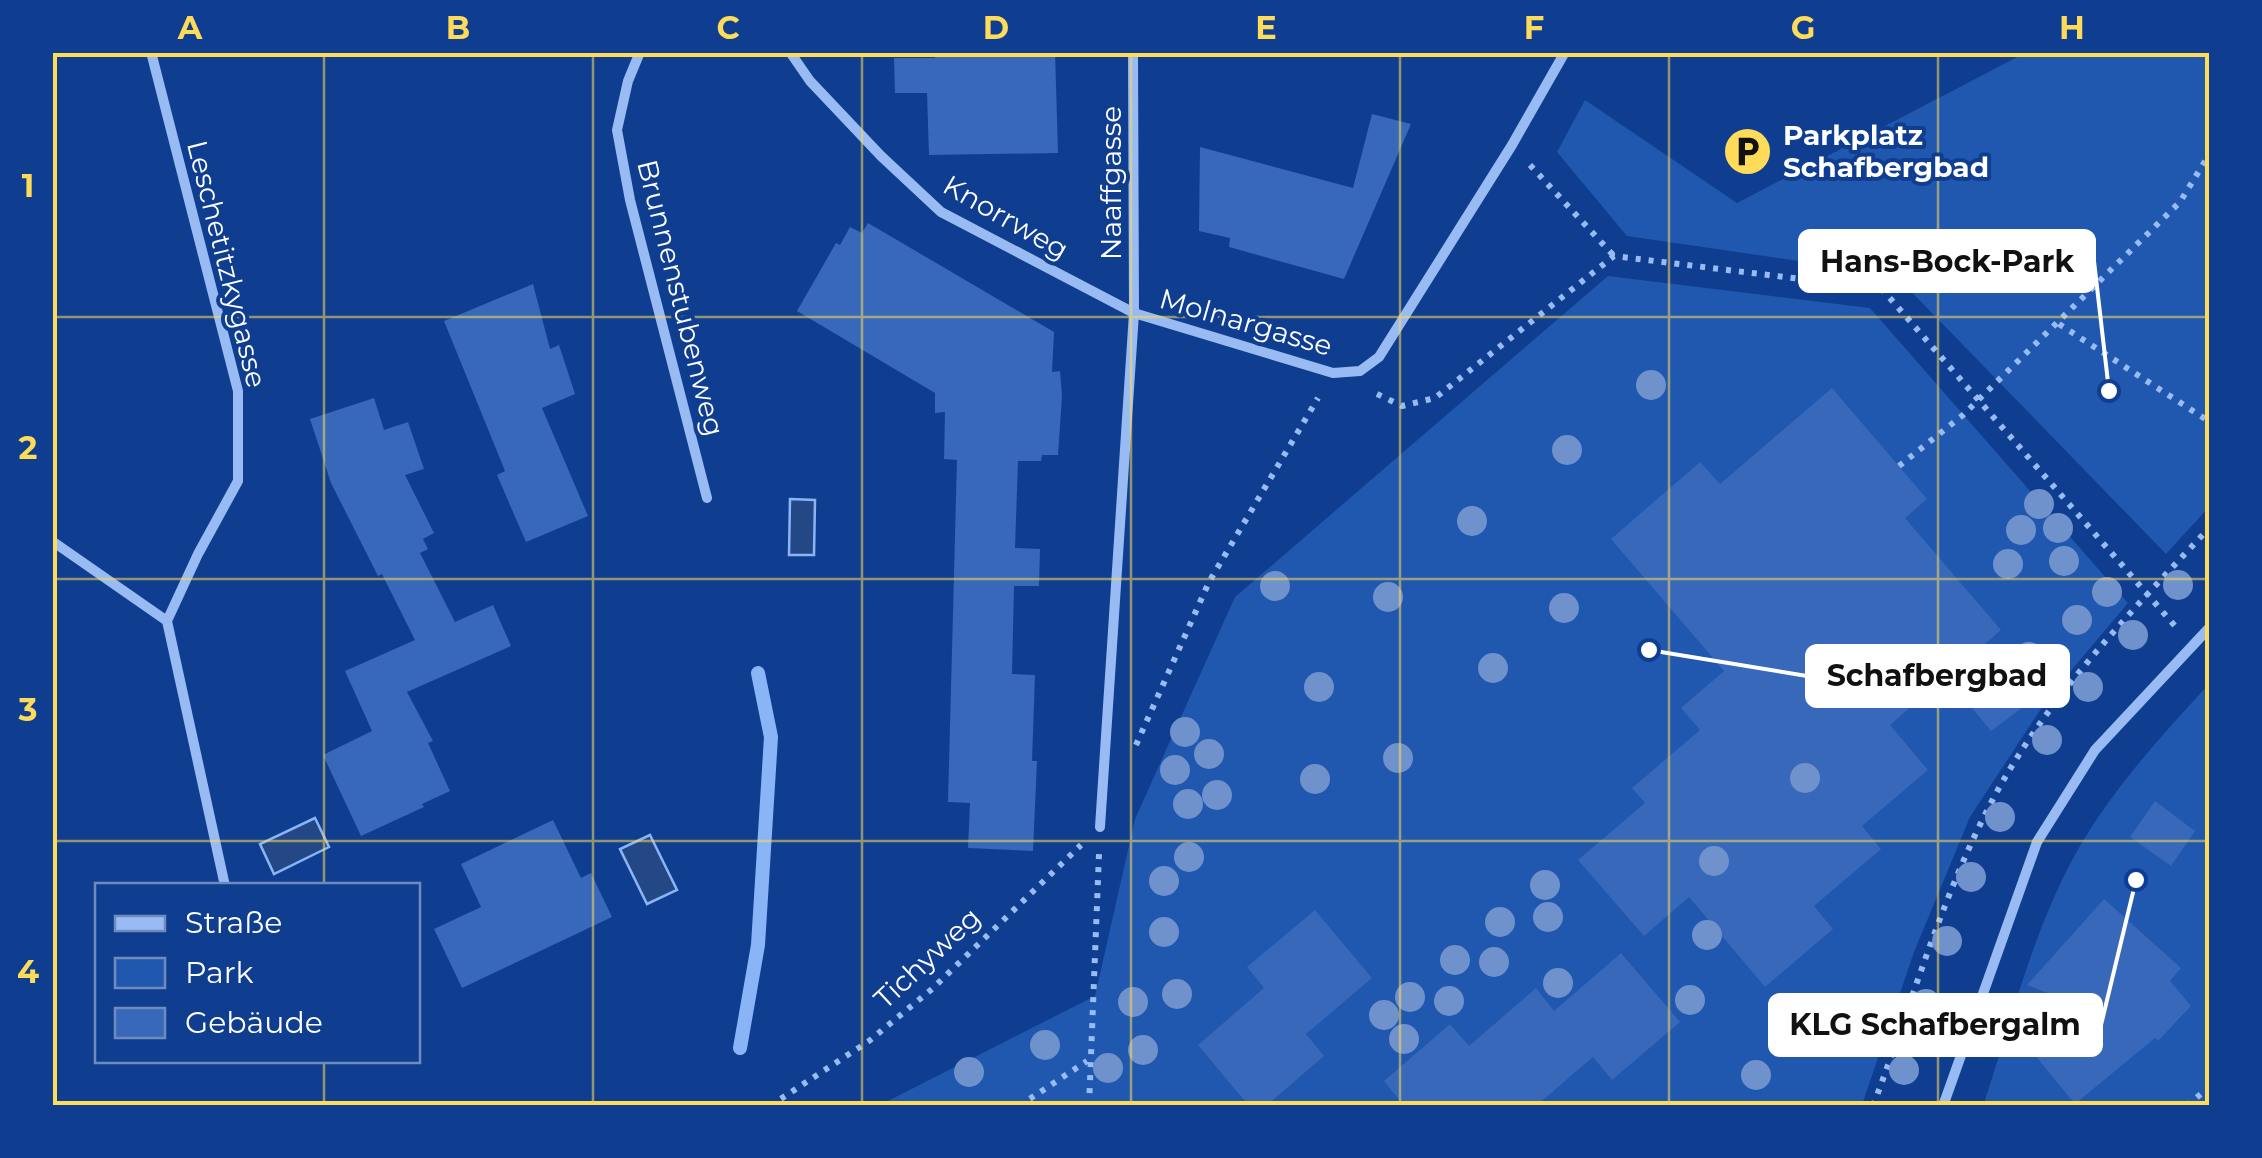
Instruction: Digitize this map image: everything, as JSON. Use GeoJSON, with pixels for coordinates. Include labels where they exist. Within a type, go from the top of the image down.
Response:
{"type":"FeatureCollection","features":[{"type":"Feature","properties":{"kind":"street","name":"Leschetitzkygasse"},"geometry":{"type":"LineString","coordinates":[[151,52],[238,391],[238,482],[167,621]]}},
{"type":"Feature","properties":{"kind":"street","name":"Brunnenstubenweg"},"geometry":{"type":"LineString","coordinates":[[640,52],[628,81],[617,130],[630,200],[708,498]]}},
{"type":"Feature","properties":{"kind":"street","name":"Knorrweg"},"geometry":{"type":"LineString","coordinates":[[790,52],[810,81],[941,212],[1134,312]]}},
{"type":"Feature","properties":{"kind":"street","name":"Naaffgasse"},"geometry":{"type":"LineString","coordinates":[[1133,52],[1134,312]]}},
{"type":"Feature","properties":{"kind":"street","name":"Molnargasse"},"geometry":{"type":"LineString","coordinates":[[1100,826],[1134,312],[1334,372],[1360,371],[1380,356],[1566,52]]}},
{"type":"Feature","properties":{"kind":"street"},"geometry":{"type":"LineString","coordinates":[[52,540],[167,621],[224,883]]}},
{"type":"Feature","properties":{"kind":"street"},"geometry":{"type":"LineString","coordinates":[[1943,1106],[2037,842],[2095,750],[2210,627]]}},
{"type":"Feature","properties":{"kind":"path"},"geometry":{"type":"LineString","coordinates":[[1512,144],[1614,256],[1882,289],[2192,646]]}},
{"type":"Feature","properties":{"kind":"path"},"geometry":{"type":"LineString","coordinates":[[1899,466],[1978,400],[2059,324],[2180,202],[2210,153]]}},
{"type":"Feature","properties":{"kind":"path"},"geometry":{"type":"LineString","coordinates":[[1131,757],[1209,582],[1334,372],[1402,406],[1435,398],[1614,256]]}},
{"type":"Feature","properties":{"kind":"path"},"geometry":{"type":"LineString","coordinates":[[2059,324],[2210,422]]}},
{"type":"Feature","properties":{"kind":"path"},"geometry":{"type":"LineString","coordinates":[[1873,1106],[1935,926],[1993,798],[2042,720],[2210,527]]}},
{"type":"Feature","properties":{"kind":"path"},"geometry":{"type":"LineString","coordinates":[[1089,1106],[1100,826]]}},
{"type":"Feature","properties":{"kind":"path","name":"Tichyweg"},"geometry":{"type":"LineString","coordinates":[[770,1106],[869,1041],[932,989],[1100,826]]}},
{"type":"Feature","properties":{"kind":"path"},"geometry":{"type":"LineString","coordinates":[[1019,1106],[1088,1060]]}},
{"type":"Feature","properties":{"kind":"path"},"geometry":{"type":"LineString","coordinates":[[2186,1106],[2210,1086]]}},
{"type":"Feature","properties":{"kind":"green space"},"geometry":{"type":"Polygon","coordinates":[[[2025,53],[2209,53],[2209,507],[2166,554],[1895,275],[1627,236],[1557,152],[1585,100],[1737,203],[2025,53]]]}},
{"type":"Feature","properties":{"kind":"green space"},"geometry":{"type":"Polygon","coordinates":[[[1608,276],[1870,308],[2128,603],[2048,698],[1970,817],[1914,952],[1862,1105],[878,1106],[1095,996],[1135,819],[1235,597],[1608,276]]]}},
{"type":"Feature","properties":{"kind":"green space"},"geometry":{"type":"Polygon","coordinates":[[[2209,684],[2209,1105],[1983,1106],[2037,940],[2080,846],[2124,782],[2209,684]]]}},
{"type":"Feature","properties":{"kind":"shaded area"},"geometry":{"type":"Polygon","coordinates":[[[790,499],[815,500],[814,555],[789,555],[790,499]]]}},
{"type":"Feature","properties":{"kind":"shaded area"},"geometry":{"type":"Polygon","coordinates":[[[315,818],[329,847],[274,874],[260,844],[315,818]]]}},
{"type":"Feature","properties":{"kind":"shaded area"},"geometry":{"type":"Polygon","coordinates":[[[650,835],[677,890],[647,904],[620,849],[650,835]]]}},
{"type":"Feature","properties":{"kind":"building"},"geometry":{"type":"Polygon","coordinates":[[[935,52],[1055,52],[1058,153],[929,155],[927,93],[895,93],[894,58],[935,58],[935,52]]]}},
{"type":"Feature","properties":{"kind":"building"},"geometry":{"type":"Polygon","coordinates":[[[1372,114],[1411,124],[1344,279],[1229,247],[1230,238],[1199,231],[1200,147],[1353,188],[1372,114]]]}},
{"type":"Feature","properties":{"kind":"building"},"geometry":{"type":"Polygon","coordinates":[[[868,223],[1054,332],[1052,372],[1060,371],[1062,396],[1058,455],[1042,455],[1041,461],[1018,461],[1015,548],[1040,549],[1039,586],[1014,586],[1012,674],[1035,675],[1033,851],[968,848],[970,803],[948,802],[957,460],[944,459],[945,412],[935,413],[935,393],[797,311],[836,243],[840,245],[850,227],[862,233],[868,223]]]}},
{"type":"Feature","properties":{"kind":"building"},"geometry":{"type":"Polygon","coordinates":[[[533,284],[550,349],[559,345],[575,394],[542,408],[588,516],[526,542],[497,475],[505,471],[444,321],[533,284]]]}},
{"type":"Feature","properties":{"kind":"building"},"geometry":{"type":"Polygon","coordinates":[[[1832,388],[1927,499],[1905,518],[2001,630],[1977,651],[2026,705],[1991,731],[1946,676],[1890,725],[1928,770],[1862,826],[1881,849],[1814,906],[1833,929],[1765,987],[1689,897],[1644,936],[1578,860],[1645,803],[1632,788],[1700,730],[1681,708],[1724,671],[1611,539],[1700,462],[1720,484],[1832,388]]]}},
{"type":"Feature","properties":{"kind":"building"},"geometry":{"type":"Polygon","coordinates":[[[374,398],[384,430],[408,422],[424,469],[405,475],[434,533],[423,539],[428,549],[420,553],[455,622],[493,605],[511,646],[407,692],[433,741],[428,743],[450,791],[361,836],[323,755],[372,731],[345,671],[415,640],[331,483],[310,419],[374,398]]]}},
{"type":"Feature","properties":{"kind":"building"},"geometry":{"type":"Polygon","coordinates":[[[2155,801],[2195,831],[2171,866],[2130,837],[2155,801]]]}},
{"type":"Feature","properties":{"kind":"building"},"geometry":{"type":"Polygon","coordinates":[[[553,820],[581,878],[591,873],[612,917],[462,988],[434,929],[481,907],[461,864],[553,820]]]}},
{"type":"Feature","properties":{"kind":"building"},"geometry":{"type":"Polygon","coordinates":[[[2104,899],[2181,968],[2170,981],[2191,1006],[2158,1041],[2155,1038],[2075,1104],[2028,1047],[2078,1005],[2027,985],[2104,899]]]}},
{"type":"Feature","properties":{"kind":"building"},"geometry":{"type":"Polygon","coordinates":[[[1315,910],[1372,978],[1306,1034],[1324,1056],[1266,1106],[1249,1106],[1198,1045],[1264,988],[1247,967],[1315,910]]]}},
{"type":"Feature","properties":{"kind":"building"},"geometry":{"type":"Polygon","coordinates":[[[1621,953],[1680,1022],[1612,1080],[1593,1057],[1536,1106],[1404,1106],[1384,1081],[1450,1024],[1469,1046],[1536,988],[1554,1011],[1621,953]]]}},
{"type":"Feature","properties":{"kind":"waterway"},"geometry":{"type":"LineString","coordinates":[[740,1048],[758,945],[771,737],[758,673]]}},
{"type":"Feature","properties":{"kind":"place","name":"Parkplatz Schafbergbad"},"geometry":{"type":"Point","coordinates":[1748,151]}},
{"type":"Feature","properties":{"kind":"place","name":"Hans-Bock-Park"},"geometry":{"type":"Point","coordinates":[2109,391]}},
{"type":"Feature","properties":{"kind":"place","name":"Schafbergbad"},"geometry":{"type":"Point","coordinates":[1649,650]}},
{"type":"Feature","properties":{"kind":"place","name":"KLG Schafbergalm"},"geometry":{"type":"Point","coordinates":[2136,880]}}]}
